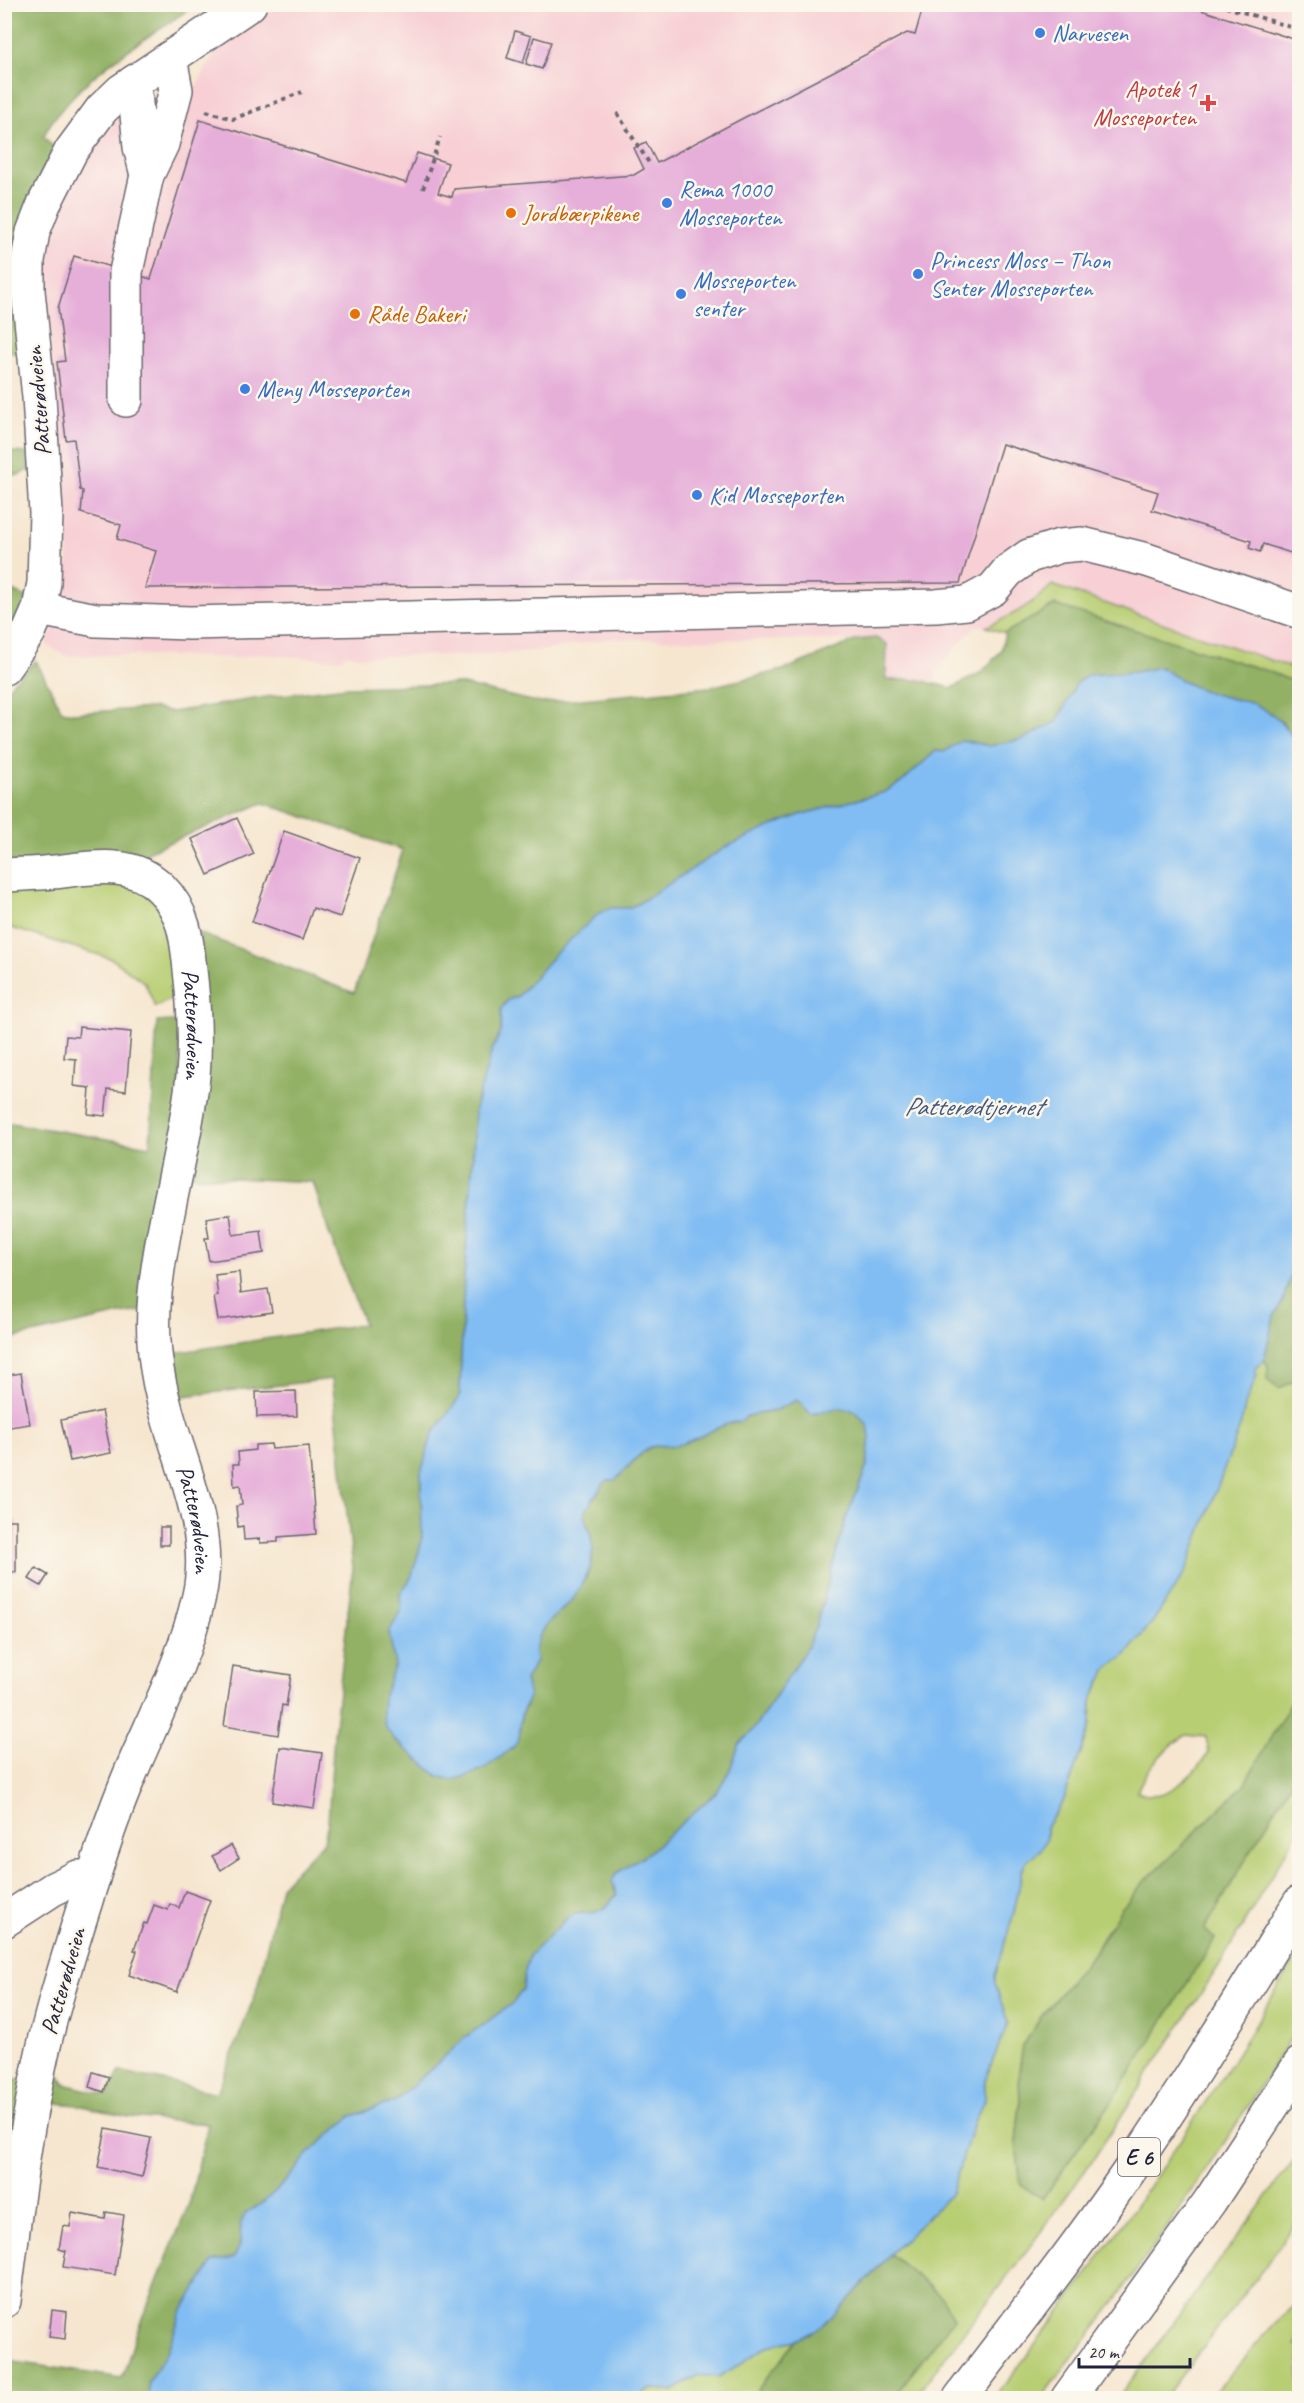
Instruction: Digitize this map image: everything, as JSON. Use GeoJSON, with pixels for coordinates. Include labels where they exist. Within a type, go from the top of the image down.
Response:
{"type":"FeatureCollection","features":[{"type":"Feature","properties":{"kind":"main road","name":"Patterødveien"},"geometry":{"type":"LineString","coordinates":[[4,668],[29,632],[39,609],[44,583],[46,513],[39,397],[28,291],[28,260],[33,232],[52,187],[83,132],[102,109],[134,82],[250,4]]}},
{"type":"Feature","properties":{"kind":"main road"},"geometry":{"type":"LineString","coordinates":[[126,400],[126,272],[147,175],[162,144],[176,90],[170,58]]}},
{"type":"Feature","properties":{"kind":"main road"},"geometry":{"type":"LineString","coordinates":[[134,82],[140,147],[147,175]]}},
{"type":"Feature","properties":{"kind":"main road"},"geometry":{"type":"LineString","coordinates":[[39,609],[96,620],[190,623],[936,606],[967,603],[993,589],[1008,571],[1029,556],[1060,546],[1082,544],[1147,560],[1299,612]]}},
{"type":"Feature","properties":{"kind":"main road","name":"Patterødveien"},"geometry":{"type":"LineString","coordinates":[[4,875],[108,867],[138,872],[152,879],[176,906],[188,941],[194,1002],[193,1073],[156,1287],[152,1336],[166,1409],[196,1508],[203,1564],[200,1594],[186,1644],[127,1780],[93,1878],[49,2027],[36,2082],[14,2215],[4,2301]]}},
{"type":"Feature","properties":{"kind":"main road"},"geometry":{"type":"LineString","coordinates":[[4,1921],[53,1889],[78,1877],[93,1878]]}},
{"type":"Feature","properties":{"kind":"main road","name":"E 6"},"geometry":{"type":"LineString","coordinates":[[960,2398],[1081,2239],[1144,2150],[1233,2011],[1299,1902]]}},
{"type":"Feature","properties":{"kind":"main road"},"geometry":{"type":"LineString","coordinates":[[1068,2398],[1209,2201],[1299,2064]]}},
{"type":"Feature","properties":{"kind":"path"},"geometry":{"type":"LineString","coordinates":[[1217,4],[1299,30]]}},
{"type":"Feature","properties":{"kind":"path"},"geometry":{"type":"LineString","coordinates":[[203,110],[233,119],[302,92]]}},
{"type":"Feature","properties":{"kind":"path"},"geometry":{"type":"LineString","coordinates":[[617,113],[651,166]]}},
{"type":"Feature","properties":{"kind":"path"},"geometry":{"type":"LineString","coordinates":[[423,189],[440,137]]}},
{"type":"Feature","properties":{"kind":"shaded area","name":"Mosseporten senter"},"geometry":{"type":"Polygon","coordinates":[[[280,5],[1299,5],[1299,670],[1052,585],[1013,616],[986,626],[976,626],[938,668],[935,680],[886,680],[887,644],[876,638],[857,640],[606,639],[546,650],[467,656],[364,657],[346,654],[342,658],[326,659],[257,654],[237,658],[146,655],[66,656],[46,645],[64,599],[69,551],[47,309],[43,296],[50,243],[62,201],[72,180],[118,119],[154,95],[197,85],[215,53],[222,46],[280,5]]]}},
{"type":"Feature","properties":{"kind":"green space"},"geometry":{"type":"Polygon","coordinates":[[[5,5],[195,5],[124,53],[91,79],[75,94],[47,129],[44,137],[54,148],[30,206],[19,352],[5,354],[5,5]]]}},
{"type":"Feature","properties":{"kind":"green space"},"geometry":{"type":"Polygon","coordinates":[[[5,447],[13,452],[26,453],[29,470],[18,475],[5,476],[5,447]]]}},
{"type":"Feature","properties":{"kind":"green space"},"geometry":{"type":"Polygon","coordinates":[[[1052,585],[1299,670],[1299,684],[1270,672],[1056,606],[1005,633],[986,627],[1021,609],[1052,585]]]}},
{"type":"Feature","properties":{"kind":"green space"},"geometry":{"type":"Polygon","coordinates":[[[5,588],[27,597],[5,650],[5,588]]]}},
{"type":"Feature","properties":{"kind":"green space"},"geometry":{"type":"Polygon","coordinates":[[[1055,605],[1270,672],[1299,684],[1299,744],[1284,724],[1255,704],[1209,693],[1184,682],[1160,667],[1135,672],[1087,675],[1077,683],[1057,722],[1023,739],[989,746],[962,740],[944,752],[936,751],[902,782],[885,792],[800,815],[772,826],[726,848],[636,905],[611,908],[556,953],[518,996],[508,1000],[501,1009],[501,1032],[492,1050],[482,1090],[477,1098],[464,1279],[460,1391],[458,1400],[432,1435],[421,1473],[422,1541],[411,1578],[400,1594],[401,1611],[389,1632],[395,1665],[394,1673],[519,1739],[521,1715],[526,1706],[525,1680],[536,1661],[535,1649],[539,1637],[547,1624],[566,1606],[587,1577],[590,1568],[593,1549],[584,1513],[603,1484],[608,1480],[615,1480],[649,1448],[685,1443],[753,1414],[774,1411],[797,1400],[814,1414],[838,1408],[855,1411],[868,1425],[870,1436],[867,1466],[846,1519],[816,1627],[808,1647],[750,1734],[739,1744],[730,1770],[717,1792],[649,1852],[616,1874],[614,1889],[617,1893],[607,1906],[599,1911],[575,1914],[566,1919],[531,1955],[525,1970],[523,1989],[514,2002],[466,2037],[396,2101],[352,2116],[310,2152],[287,2180],[264,2202],[246,2213],[241,2222],[240,2245],[234,2258],[213,2262],[181,2313],[168,2350],[149,2382],[149,2398],[7,2398],[9,2361],[122,2378],[138,2329],[190,2201],[208,2124],[128,2117],[78,2105],[45,2102],[53,2062],[64,2084],[107,2095],[120,2071],[217,2093],[256,1992],[281,1886],[324,1841],[328,1822],[334,1735],[353,1568],[332,1379],[176,1397],[167,1354],[364,1324],[329,1233],[313,1182],[190,1176],[199,933],[354,993],[403,850],[263,803],[154,849],[138,860],[5,865],[5,693],[13,682],[36,661],[62,711],[74,713],[154,708],[172,712],[347,687],[459,684],[541,703],[710,687],[783,670],[857,640],[876,638],[887,644],[886,680],[919,680],[952,688],[982,672],[1001,651],[1005,633],[1055,605]]]}},
{"type":"Feature","properties":{"kind":"green space"},"geometry":{"type":"Polygon","coordinates":[[[123,882],[138,886],[166,914],[178,996],[155,1007],[145,983],[112,959],[5,926],[4,886],[123,882]]]}},
{"type":"Feature","properties":{"kind":"green space"},"geometry":{"type":"Polygon","coordinates":[[[180,1021],[180,1093],[141,1311],[5,1340],[4,1122],[150,1146],[157,1022],[180,1021]]]}},
{"type":"Feature","properties":{"kind":"green space"},"geometry":{"type":"Polygon","coordinates":[[[1299,1275],[1299,1372],[1294,1381],[1279,1389],[1267,1380],[1268,1367],[1264,1360],[1274,1316],[1283,1301],[1290,1277],[1299,1275]]]}},
{"type":"Feature","properties":{"kind":"green space"},"geometry":{"type":"Polygon","coordinates":[[[1283,1301],[1294,1381],[1299,1372],[1299,1682],[1289,1706],[1243,1786],[1144,1882],[1106,1931],[1093,1954],[1043,2014],[1023,2046],[1019,2071],[1020,2105],[1016,2143],[1021,2185],[1042,2199],[1115,2097],[1215,1939],[1204,1930],[1299,1769],[1299,1829],[1220,1964],[1092,2161],[914,2398],[878,2398],[895,2395],[954,2318],[931,2286],[905,2268],[890,2254],[853,2295],[811,2333],[797,2340],[751,2398],[639,2398],[1014,1912],[1023,1868],[1027,1861],[1041,1849],[1046,1840],[1046,1827],[1063,1802],[1091,1724],[1092,1699],[1102,1679],[1091,1642],[1283,1301]],[[1186,1735],[1171,1746],[1151,1767],[1137,1792],[1148,1795],[1158,1794],[1168,1791],[1187,1778],[1209,1753],[1206,1737],[1186,1735]]]}},
{"type":"Feature","properties":{"kind":"green space"},"geometry":{"type":"Polygon","coordinates":[[[1299,1682],[1299,1769],[1204,1930],[1215,1939],[1115,2097],[1042,2199],[1021,2185],[1016,2143],[1020,2105],[1019,2071],[1023,2046],[1043,2014],[1093,1954],[1121,1909],[1144,1882],[1243,1786],[1289,1706],[1299,1682]]]}},
{"type":"Feature","properties":{"kind":"green space"},"geometry":{"type":"Polygon","coordinates":[[[1299,1953],[1299,2025],[1177,2213],[1110,2308],[1041,2398],[994,2398],[1115,2236],[1228,2068],[1299,1953]]]}},
{"type":"Feature","properties":{"kind":"green space"},"geometry":{"type":"Polygon","coordinates":[[[5,2079],[27,2079],[5,2204],[5,2079]]]}},
{"type":"Feature","properties":{"kind":"green space"},"geometry":{"type":"Polygon","coordinates":[[[1299,2153],[1299,2218],[1270,2260],[1164,2398],[1118,2398],[1299,2153]]]}},
{"type":"Feature","properties":{"kind":"green space"},"geometry":{"type":"Polygon","coordinates":[[[890,2254],[942,2297],[954,2319],[895,2395],[878,2398],[751,2398],[797,2340],[811,2333],[853,2295],[890,2254]]]}},
{"type":"Feature","properties":{"kind":"green space"},"geometry":{"type":"Polygon","coordinates":[[[1299,2302],[1299,2337],[1295,2345],[1299,2345],[1299,2398],[1210,2398],[1274,2324],[1299,2302]]]}},
{"type":"Feature","properties":{"kind":"water","name":"Patterødtjernet"},"geometry":{"type":"Polygon","coordinates":[[[1160,667],[1184,682],[1209,693],[1255,704],[1275,716],[1299,744],[1299,1252],[1283,1301],[1274,1316],[1264,1360],[1255,1370],[1257,1376],[1246,1402],[1240,1427],[1186,1571],[1154,1620],[1125,1656],[1108,1668],[1092,1699],[1091,1724],[1063,1802],[1046,1827],[1046,1840],[1041,1849],[1027,1861],[1023,1868],[1014,1912],[995,1976],[995,1983],[1008,2023],[985,2080],[985,2100],[974,2122],[951,2194],[890,2254],[833,2317],[811,2333],[797,2340],[768,2346],[719,2377],[698,2375],[672,2392],[654,2389],[647,2391],[639,2398],[149,2398],[149,2382],[168,2350],[181,2313],[213,2262],[234,2258],[240,2245],[241,2222],[246,2213],[264,2202],[287,2180],[310,2152],[352,2116],[396,2101],[466,2037],[514,2002],[523,1989],[525,1970],[530,1955],[566,1919],[575,1914],[603,1910],[617,1894],[612,1881],[616,1874],[649,1852],[717,1792],[730,1770],[739,1744],[750,1734],[808,1646],[816,1626],[846,1519],[867,1466],[870,1436],[868,1425],[855,1411],[838,1408],[811,1414],[797,1400],[774,1411],[747,1416],[742,1421],[725,1425],[685,1443],[649,1448],[615,1480],[608,1480],[603,1484],[584,1513],[593,1549],[590,1568],[574,1598],[547,1624],[539,1637],[535,1649],[536,1661],[525,1680],[529,1697],[521,1715],[519,1739],[513,1748],[485,1768],[452,1780],[438,1776],[395,1740],[385,1727],[382,1714],[383,1698],[395,1665],[389,1632],[401,1611],[400,1594],[411,1578],[422,1541],[421,1473],[432,1435],[458,1400],[460,1391],[464,1279],[475,1109],[492,1050],[501,1032],[501,1009],[508,1000],[518,996],[556,953],[599,913],[611,908],[636,905],[726,847],[800,815],[885,792],[902,782],[936,751],[944,752],[962,740],[989,746],[1023,739],[1057,722],[1077,683],[1087,675],[1135,672],[1160,667]]]}},
{"type":"Feature","properties":{"kind":"building","name":"Mosseporten senter"},"geometry":{"type":"Polygon","coordinates":[[[924,4],[1182,4],[1300,41],[1300,556],[1263,544],[1260,552],[1249,548],[1251,541],[1152,510],[1158,492],[1002,444],[960,583],[145,588],[156,551],[117,539],[121,525],[81,513],[83,491],[80,490],[74,439],[66,440],[57,362],[65,361],[58,308],[74,256],[151,279],[200,120],[406,183],[417,153],[448,163],[438,193],[452,197],[454,189],[634,175],[644,169],[634,148],[646,142],[657,163],[907,33],[915,35],[924,4]]]}},
{"type":"Feature","properties":{"kind":"building"},"geometry":{"type":"Polygon","coordinates":[[[515,31],[531,36],[523,63],[507,58],[515,31]]]}},
{"type":"Feature","properties":{"kind":"building"},"geometry":{"type":"Polygon","coordinates":[[[534,37],[551,42],[542,69],[526,64],[534,37]]]}},
{"type":"Feature","properties":{"kind":"building"},"geometry":{"type":"Polygon","coordinates":[[[237,818],[254,854],[208,875],[192,839],[237,818]]]}},
{"type":"Feature","properties":{"kind":"building"},"geometry":{"type":"Polygon","coordinates":[[[284,831],[360,858],[340,917],[313,908],[302,940],[252,922],[284,831]]]}},
{"type":"Feature","properties":{"kind":"building"},"geometry":{"type":"Polygon","coordinates":[[[79,1027],[131,1032],[126,1091],[108,1089],[105,1116],[88,1114],[90,1088],[74,1086],[76,1059],[64,1058],[66,1036],[78,1037],[79,1027]]]}},
{"type":"Feature","properties":{"kind":"building"},"geometry":{"type":"Polygon","coordinates":[[[230,1214],[233,1235],[261,1231],[264,1253],[209,1261],[205,1238],[209,1238],[206,1218],[230,1214]]]}},
{"type":"Feature","properties":{"kind":"building"},"geometry":{"type":"Polygon","coordinates":[[[239,1272],[241,1293],[268,1289],[272,1312],[218,1320],[214,1297],[218,1296],[215,1275],[239,1272]]]}},
{"type":"Feature","properties":{"kind":"building"},"geometry":{"type":"Polygon","coordinates":[[[21,1373],[30,1424],[4,1428],[4,1376],[21,1373]]]}},
{"type":"Feature","properties":{"kind":"building"},"geometry":{"type":"Polygon","coordinates":[[[296,1391],[297,1416],[257,1417],[256,1392],[296,1391]]]}},
{"type":"Feature","properties":{"kind":"building"},"geometry":{"type":"Polygon","coordinates":[[[102,1411],[111,1453],[70,1461],[61,1420],[102,1411]]]}},
{"type":"Feature","properties":{"kind":"building"},"geometry":{"type":"Polygon","coordinates":[[[271,1444],[272,1449],[309,1446],[316,1534],[278,1537],[278,1542],[260,1543],[260,1539],[244,1540],[243,1526],[238,1527],[236,1506],[242,1505],[240,1485],[234,1486],[233,1464],[239,1464],[238,1452],[255,1450],[255,1445],[271,1444]]]}},
{"type":"Feature","properties":{"kind":"building"},"geometry":{"type":"Polygon","coordinates":[[[4,1520],[16,1520],[16,1572],[4,1572],[4,1520]]]}},
{"type":"Feature","properties":{"kind":"building"},"geometry":{"type":"Polygon","coordinates":[[[160,1527],[169,1527],[169,1545],[160,1545],[160,1527]]]}},
{"type":"Feature","properties":{"kind":"building"},"geometry":{"type":"Polygon","coordinates":[[[36,1568],[48,1575],[41,1586],[29,1579],[36,1568]]]}},
{"type":"Feature","properties":{"kind":"building"},"geometry":{"type":"Polygon","coordinates":[[[233,1666],[291,1675],[286,1706],[282,1705],[278,1735],[224,1726],[233,1666]]]}},
{"type":"Feature","properties":{"kind":"building"},"geometry":{"type":"Polygon","coordinates":[[[280,1747],[322,1753],[314,1808],[272,1802],[280,1747]]]}},
{"type":"Feature","properties":{"kind":"building"},"geometry":{"type":"Polygon","coordinates":[[[231,1845],[239,1858],[221,1870],[212,1856],[231,1845]]]}},
{"type":"Feature","properties":{"kind":"building"},"geometry":{"type":"Polygon","coordinates":[[[185,1891],[210,1900],[177,1992],[129,1975],[137,1951],[134,1950],[144,1923],[147,1924],[154,1905],[168,1910],[170,1904],[179,1908],[185,1891]]]}},
{"type":"Feature","properties":{"kind":"building"},"geometry":{"type":"Polygon","coordinates":[[[93,2072],[109,2077],[104,2092],[89,2087],[93,2072]]]}},
{"type":"Feature","properties":{"kind":"building"},"geometry":{"type":"Polygon","coordinates":[[[106,2129],[151,2138],[142,2177],[98,2167],[106,2129]]]}},
{"type":"Feature","properties":{"kind":"building"},"geometry":{"type":"Polygon","coordinates":[[[106,2212],[124,2215],[115,2275],[63,2267],[66,2251],[59,2249],[63,2226],[70,2227],[72,2213],[105,2219],[106,2212]]]}},
{"type":"Feature","properties":{"kind":"building"},"geometry":{"type":"Polygon","coordinates":[[[52,2310],[67,2312],[65,2339],[49,2337],[52,2310]]]}},
{"type":"Feature","properties":{"kind":"place","name":"Narvesen"},"geometry":{"type":"Point","coordinates":[1040,33]}},
{"type":"Feature","properties":{"kind":"place","name":"Apotek 1 Mosseporten"},"geometry":{"type":"Point","coordinates":[1208,103]}},
{"type":"Feature","properties":{"kind":"place","name":"Rema 1000 Mosseporten"},"geometry":{"type":"Point","coordinates":[667,203]}},
{"type":"Feature","properties":{"kind":"place","name":"Jordbærpikene"},"geometry":{"type":"Point","coordinates":[511,213]}},
{"type":"Feature","properties":{"kind":"place","name":"Princess Moss – Thon Senter Mosseporten"},"geometry":{"type":"Point","coordinates":[918,274]}},
{"type":"Feature","properties":{"kind":"place","name":"Mosseporten senter"},"geometry":{"type":"Point","coordinates":[681,294]}},
{"type":"Feature","properties":{"kind":"place","name":"Råde Bakeri"},"geometry":{"type":"Point","coordinates":[355,314]}},
{"type":"Feature","properties":{"kind":"place","name":"Meny Mosseporten"},"geometry":{"type":"Point","coordinates":[245,389]}},
{"type":"Feature","properties":{"kind":"place","name":"Kid Mosseporten"},"geometry":{"type":"Point","coordinates":[697,495]}}]}
